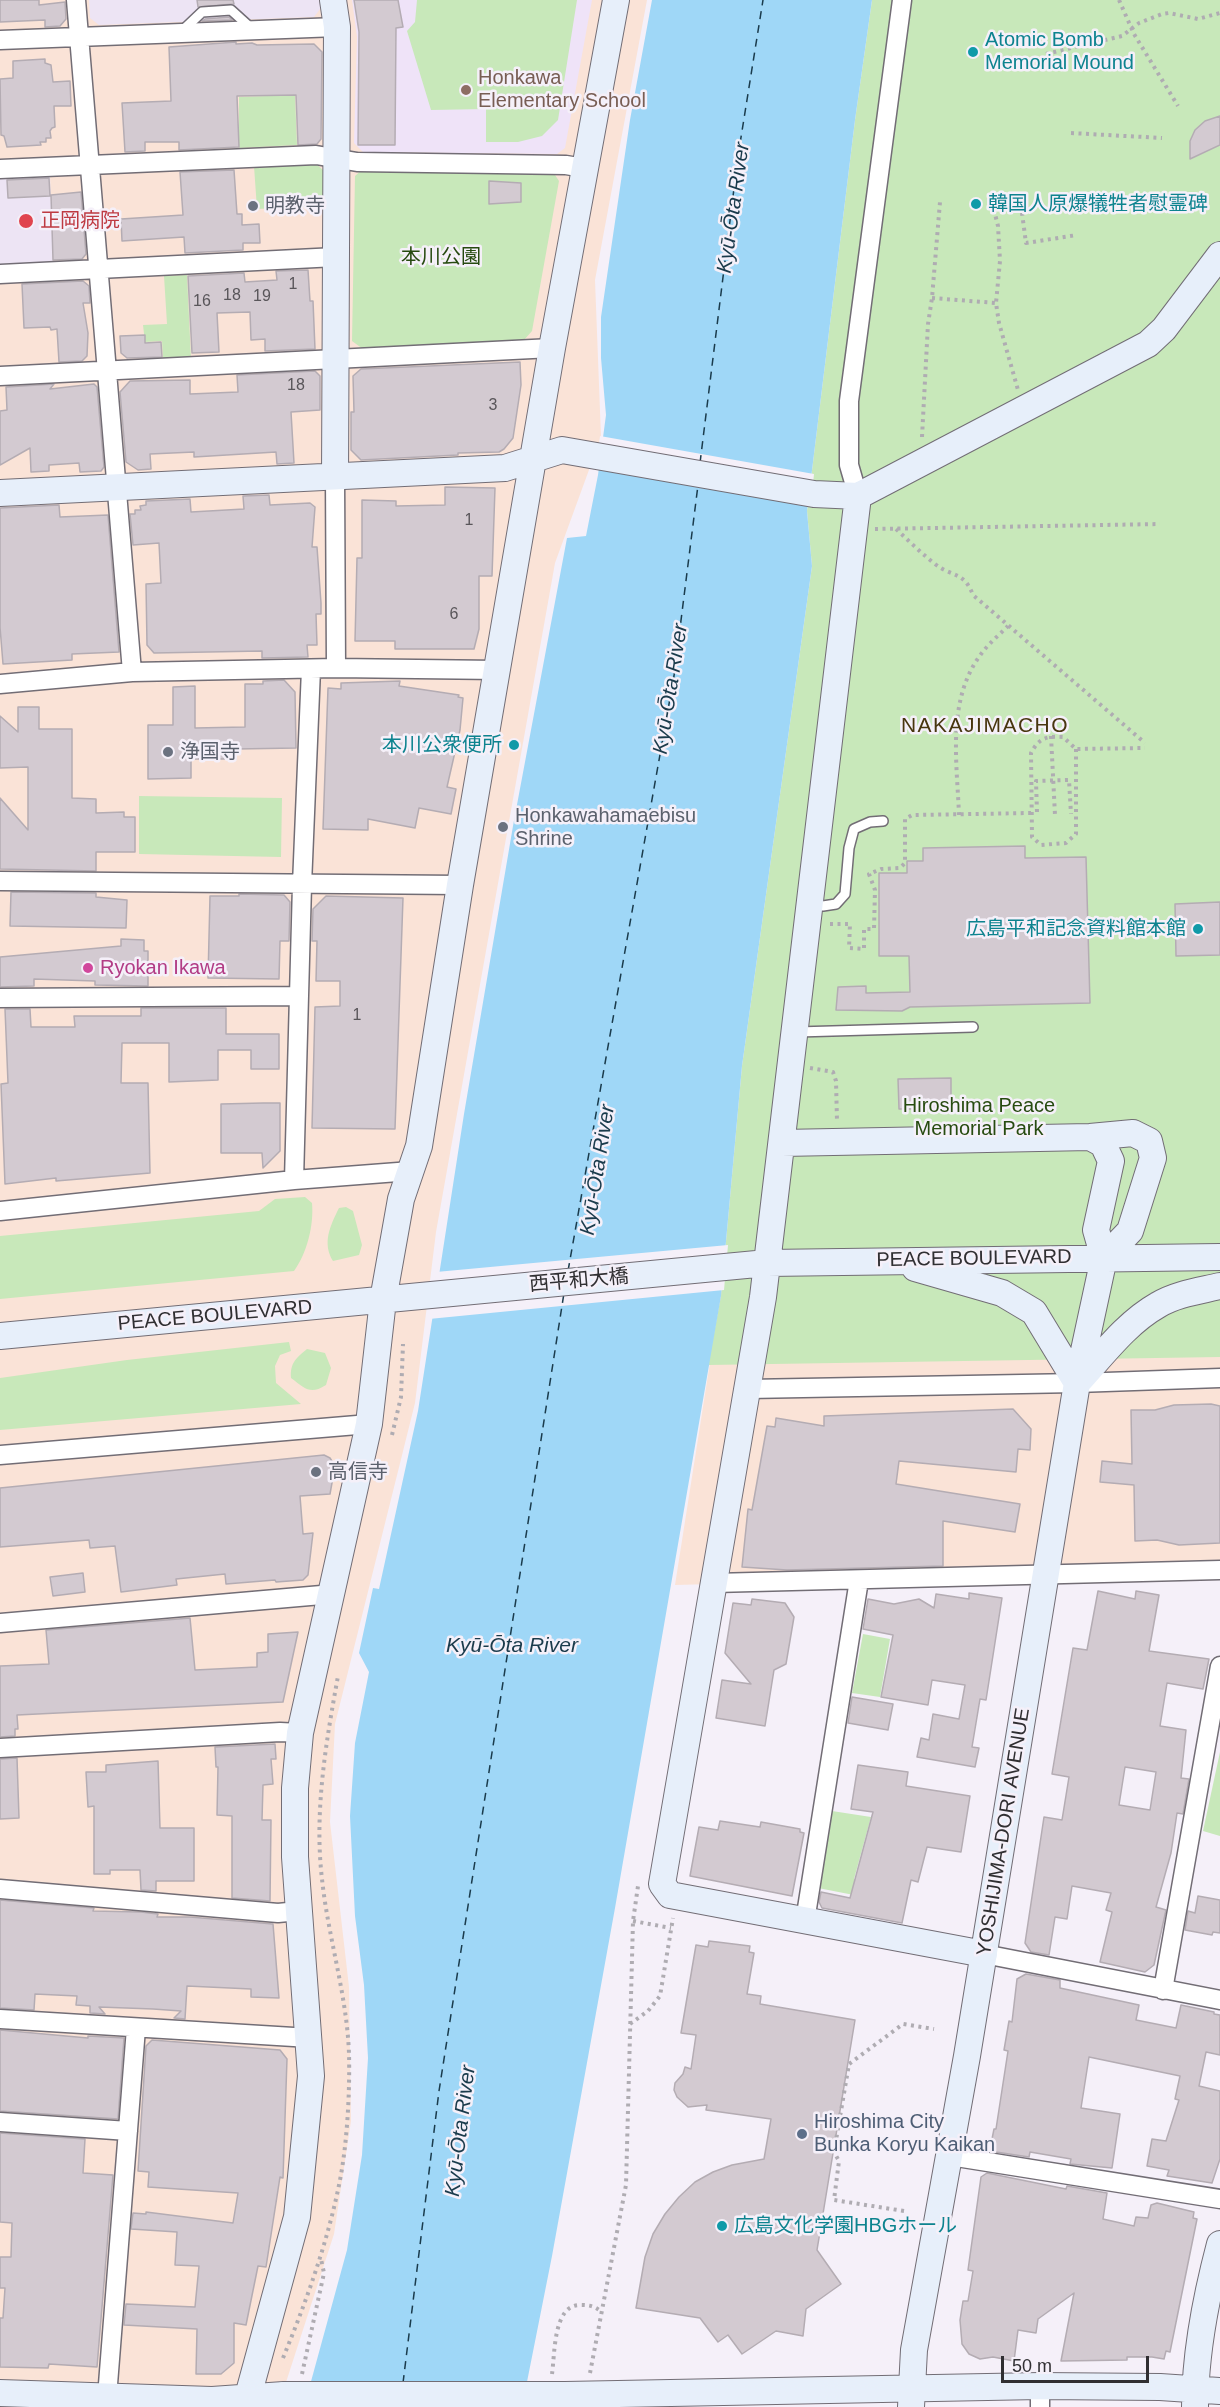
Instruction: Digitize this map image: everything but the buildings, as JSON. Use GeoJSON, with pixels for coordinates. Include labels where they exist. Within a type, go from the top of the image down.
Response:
{"type":"FeatureCollection","features":[{"type":"Feature","properties":{"kind":"street"},"geometry":{"type":"LineString","coordinates":[[76,0],[132,672]]}},
{"type":"Feature","properties":{"kind":"street"},"geometry":{"type":"LineString","coordinates":[[333,0],[337,27],[336,668]]}},
{"type":"Feature","properties":{"kind":"street"},"geometry":{"type":"LineString","coordinates":[[246,2403],[297,2217],[311,2076],[295,1857],[295,1799],[300,1733],[333,1594],[369,1424],[383,1300],[401,1199],[419,1146],[460,885],[552,348],[616,0]]}},
{"type":"Feature","properties":{"kind":"street"},"geometry":{"type":"LineString","coordinates":[[902,0],[848,406],[849,465],[858,496],[818,912],[795,1032],[767,1263],[748,1389],[662,1884],[670,1895],[1220,2000]]}},
{"type":"Feature","properties":{"kind":"street"},"geometry":{"type":"LineString","coordinates":[[0,40],[337,27]]}},
{"type":"Feature","properties":{"kind":"street"},"geometry":{"type":"LineString","coordinates":[[0,169],[316,155],[357,162],[566,165],[584,168]]}},
{"type":"Feature","properties":{"kind":"street"},"geometry":{"type":"LineString","coordinates":[[0,493],[505,468],[562,450],[814,494],[858,496],[1148,344],[1164,330],[1220,255]]}},
{"type":"Feature","properties":{"kind":"street"},"geometry":{"type":"LineString","coordinates":[[0,274],[336,257]]}},
{"type":"Feature","properties":{"kind":"street"},"geometry":{"type":"LineString","coordinates":[[0,376],[552,348]]}},
{"type":"Feature","properties":{"kind":"street"},"geometry":{"type":"LineString","coordinates":[[0,684],[132,672],[336,668],[498,670]]}},
{"type":"Feature","properties":{"kind":"street"},"geometry":{"type":"LineString","coordinates":[[294,1180],[302,885],[311,669]]}},
{"type":"Feature","properties":{"kind":"street"},"geometry":{"type":"LineString","coordinates":[[0,881],[460,885]]}},
{"type":"Feature","properties":{"kind":"street"},"geometry":{"type":"LineString","coordinates":[[0,998],[299,996]]}},
{"type":"Feature","properties":{"kind":"street"},"geometry":{"type":"LineString","coordinates":[[782,1143],[1090,1137],[1133,1133],[1149,1141],[1153,1158],[1130,1231],[1104,1258]]}},
{"type":"Feature","properties":{"kind":"street"},"geometry":{"type":"LineString","coordinates":[[1090,1137],[1103,1144],[1111,1161],[1096,1230],[1104,1258]]}},
{"type":"Feature","properties":{"kind":"street"},"geometry":{"type":"LineString","coordinates":[[0,1211],[294,1180],[411,1171]]}},
{"type":"Feature","properties":{"kind":"street","name":"PEACE BOULEVARD"},"geometry":{"type":"LineString","coordinates":[[729,1266],[889,1260],[1220,1257]]}},
{"type":"Feature","properties":{"kind":"street","name":"YOSHIJIMA-DORI AVENUE"},"geometry":{"type":"LineString","coordinates":[[911,2398],[914,2350],[950,2156],[1077,1383],[1104,1258]]}},
{"type":"Feature","properties":{"kind":"street"},"geometry":{"type":"LineString","coordinates":[[889,1260],[1002,1293],[1034,1311],[1077,1383]]}},
{"type":"Feature","properties":{"kind":"street","name":"西平和大橋"},"geometry":{"type":"LineString","coordinates":[[430,1295],[729,1266]]}},
{"type":"Feature","properties":{"kind":"street"},"geometry":{"type":"LineString","coordinates":[[1077,1383],[1130,1325],[1158,1305],[1178,1296],[1220,1286]]}},
{"type":"Feature","properties":{"kind":"street","name":"PEACE BOULEVARD"},"geometry":{"type":"LineString","coordinates":[[0,1336],[430,1295]]}},
{"type":"Feature","properties":{"kind":"street"},"geometry":{"type":"LineString","coordinates":[[748,1389],[1220,1378]]}},
{"type":"Feature","properties":{"kind":"street"},"geometry":{"type":"LineString","coordinates":[[0,1455],[369,1424]]}},
{"type":"Feature","properties":{"kind":"street"},"geometry":{"type":"LineString","coordinates":[[714,1583],[1220,1570]]}},
{"type":"Feature","properties":{"kind":"street"},"geometry":{"type":"LineString","coordinates":[[805,1921],[859,1580]]}},
{"type":"Feature","properties":{"kind":"street"},"geometry":{"type":"LineString","coordinates":[[0,1623],[333,1594]]}},
{"type":"Feature","properties":{"kind":"street"},"geometry":{"type":"LineString","coordinates":[[1164,1990],[1217,1700],[1220,1666]]}},
{"type":"Feature","properties":{"kind":"street"},"geometry":{"type":"LineString","coordinates":[[0,1748],[280,1732],[300,1733]]}},
{"type":"Feature","properties":{"kind":"street"},"geometry":{"type":"LineString","coordinates":[[0,1889],[278,1913],[298,1911]]}},
{"type":"Feature","properties":{"kind":"street"},"geometry":{"type":"LineString","coordinates":[[0,2019],[310,2038]]}},
{"type":"Feature","properties":{"kind":"street"},"geometry":{"type":"LineString","coordinates":[[107,2397],[136,2028]]}},
{"type":"Feature","properties":{"kind":"street"},"geometry":{"type":"LineString","coordinates":[[0,2122],[128,2131]]}},
{"type":"Feature","properties":{"kind":"street"},"geometry":{"type":"LineString","coordinates":[[950,2156],[1220,2199]]}},
{"type":"Feature","properties":{"kind":"street"},"geometry":{"type":"LineString","coordinates":[[7,2398],[107,2397],[246,2403],[292,2387],[558,2389],[911,2398],[1203,2395],[1198,2350],[1211,2276],[1220,2244]]}},
{"type":"Feature","properties":{"kind":"lane"},"geometry":{"type":"LineString","coordinates":[[818,912],[823,906],[836,904],[845,894],[849,848],[854,829],[870,822],[883,821]]}},
{"type":"Feature","properties":{"kind":"lane"},"geometry":{"type":"LineString","coordinates":[[795,1032],[973,1027]]}},
{"type":"Feature","properties":{"kind":"path"},"geometry":{"type":"LineString","coordinates":[[1119,0],[1132,29],[1178,106]]}},
{"type":"Feature","properties":{"kind":"path"},"geometry":{"type":"LineString","coordinates":[[1046,54],[1122,36],[1139,23],[1162,14],[1169,13],[1198,19],[1220,13]]}},
{"type":"Feature","properties":{"kind":"path"},"geometry":{"type":"LineString","coordinates":[[1071,133],[1162,138]]}},
{"type":"Feature","properties":{"kind":"path"},"geometry":{"type":"LineString","coordinates":[[1020,198],[1026,243],[1077,235]]}},
{"type":"Feature","properties":{"kind":"path"},"geometry":{"type":"LineString","coordinates":[[921,444],[928,324],[940,202]]}},
{"type":"Feature","properties":{"kind":"path"},"geometry":{"type":"LineString","coordinates":[[992,202],[998,225],[1000,261],[996,303],[1003,343],[1019,393]]}},
{"type":"Feature","properties":{"kind":"path"},"geometry":{"type":"LineString","coordinates":[[932,298],[996,303]]}},
{"type":"Feature","properties":{"kind":"path"},"geometry":{"type":"LineString","coordinates":[[871,530],[1160,524]]}},
{"type":"Feature","properties":{"kind":"path"},"geometry":{"type":"LineString","coordinates":[[896,529],[938,566],[956,574],[969,586],[973,595],[1145,745],[1076,749]]}},
{"type":"Feature","properties":{"kind":"path"},"geometry":{"type":"LineString","coordinates":[[959,815],[956,719],[960,695],[980,656],[1008,626]]}},
{"type":"Feature","properties":{"kind":"path"},"geometry":{"type":"LineString","coordinates":[[1051,736],[1055,815]]}},
{"type":"Feature","properties":{"kind":"path"},"geometry":{"type":"LineString","coordinates":[[1051,736],[1063,736],[1076,749],[1076,834],[1066,843],[1041,845],[1032,837],[1031,753],[1037,741],[1051,736]]}},
{"type":"Feature","properties":{"kind":"path"},"geometry":{"type":"LineString","coordinates":[[1037,812],[1036,782],[1069,780],[1071,814]]}},
{"type":"Feature","properties":{"kind":"path"},"geometry":{"type":"LineString","coordinates":[[818,912],[831,926],[850,924],[849,948],[864,949],[864,929],[874,929],[875,890],[869,874],[881,868],[900,868],[905,863],[905,819],[912,815],[1031,813]]}},
{"type":"Feature","properties":{"kind":"path"},"geometry":{"type":"LineString","coordinates":[[803,1066],[833,1072],[836,1081],[837,1121]]}},
{"type":"Feature","properties":{"kind":"path"},"geometry":{"type":"LineString","coordinates":[[390,1443],[401,1397],[403,1333]]}},
{"type":"Feature","properties":{"kind":"path"},"geometry":{"type":"LineString","coordinates":[[281,2364],[304,2307],[320,2257],[340,2183],[346,2126],[349,2053],[322,1878],[321,1796],[326,1739],[339,1672]]}},
{"type":"Feature","properties":{"kind":"path"},"geometry":{"type":"LineString","coordinates":[[630,2024],[648,2011],[660,1996],[673,1917]]}},
{"type":"Feature","properties":{"kind":"path"},"geometry":{"type":"LineString","coordinates":[[633,1921],[671,1928]]}},
{"type":"Feature","properties":{"kind":"path"},"geometry":{"type":"LineString","coordinates":[[904,2211],[834,2200],[839,2161],[834,2152],[849,2064],[903,2024],[934,2029]]}},
{"type":"Feature","properties":{"kind":"path"},"geometry":{"type":"LineString","coordinates":[[292,2387],[324,2272],[320,2257]]}},
{"type":"Feature","properties":{"kind":"path"},"geometry":{"type":"LineString","coordinates":[[558,2389],[558,2325],[566,2310],[576,2305],[592,2305],[602,2312]]}},
{"type":"Feature","properties":{"kind":"shaded area"},"geometry":{"type":"Polygon","coordinates":[[[0,0],[647,0],[595,280],[601,437],[555,563],[436,1232],[415,1403],[335,1724],[330,1822],[349,1987],[351,2121],[334,2234],[278,2407],[0,2407],[0,0]]]}},
{"type":"Feature","properties":{"kind":"shaded area"},"geometry":{"type":"Polygon","coordinates":[[[89,0],[322,0],[323,5],[314,17],[99,25],[90,18],[89,0]]]}},
{"type":"Feature","properties":{"kind":"shaded area","name":"Honkawa Elementary School"},"geometry":{"type":"Polygon","coordinates":[[[352,0],[592,0],[565,148],[557,154],[363,152],[354,143],[357,37],[352,0]]]}},
{"type":"Feature","properties":{"kind":"shaded area","name":"正岡病院"},"geometry":{"type":"Polygon","coordinates":[[[50,175],[53,265],[0,268],[0,178],[50,175]]]}},
{"type":"Feature","properties":{"kind":"shaded area"},"geometry":{"type":"Polygon","coordinates":[[[1220,1253],[1220,1571],[675,1585],[725,1267],[1220,1253]]]}},
{"type":"Feature","properties":{"kind":"green space"},"geometry":{"type":"Polygon","coordinates":[[[417,0],[577,0],[558,120],[542,136],[518,142],[486,142],[486,109],[431,110],[407,31],[415,22],[417,0]]]}},
{"type":"Feature","properties":{"kind":"green space","name":"Hiroshima Peace Memorial Park"},"geometry":{"type":"Polygon","coordinates":[[[872,0],[1220,0],[1220,1357],[708,1365],[721,1296],[742,1066],[812,566],[807,511],[872,0]]]}},
{"type":"Feature","properties":{"kind":"green space"},"geometry":{"type":"Polygon","coordinates":[[[295,95],[297,145],[239,148],[239,97],[295,95]]]}},
{"type":"Feature","properties":{"kind":"green space"},"geometry":{"type":"Polygon","coordinates":[[[315,163],[323,170],[323,204],[257,209],[254,166],[315,163]]]}},
{"type":"Feature","properties":{"kind":"green space","name":"本川公園"},"geometry":{"type":"Polygon","coordinates":[[[364,168],[553,172],[559,181],[532,331],[524,340],[363,349],[352,341],[355,176],[364,168]]]}},
{"type":"Feature","properties":{"kind":"green space"},"geometry":{"type":"Polygon","coordinates":[[[187,275],[191,359],[163,360],[162,341],[145,342],[143,325],[167,324],[164,276],[187,275]]]}},
{"type":"Feature","properties":{"kind":"green space"},"geometry":{"type":"Polygon","coordinates":[[[139,796],[282,798],[281,857],[139,854],[139,796]]]}},
{"type":"Feature","properties":{"kind":"green space"},"geometry":{"type":"Polygon","coordinates":[[[305,1197],[312,1203],[311,1229],[303,1256],[294,1271],[0,1299],[0,1236],[259,1211],[275,1199],[305,1197]]]}},
{"type":"Feature","properties":{"kind":"green space"},"geometry":{"type":"Polygon","coordinates":[[[346,1207],[353,1211],[362,1245],[359,1255],[333,1261],[328,1248],[328,1234],[339,1208],[346,1207]]]}},
{"type":"Feature","properties":{"kind":"green space"},"geometry":{"type":"Polygon","coordinates":[[[289,1342],[291,1351],[280,1355],[275,1366],[276,1383],[301,1404],[0,1430],[0,1378],[127,1360],[289,1342]]]}},
{"type":"Feature","properties":{"kind":"green space"},"geometry":{"type":"Polygon","coordinates":[[[307,1349],[325,1353],[331,1368],[326,1385],[316,1390],[304,1388],[291,1378],[294,1361],[307,1349]]]}},
{"type":"Feature","properties":{"kind":"green space"},"geometry":{"type":"Polygon","coordinates":[[[863,1634],[890,1639],[880,1697],[852,1693],[863,1634]]]}},
{"type":"Feature","properties":{"kind":"green space"},"geometry":{"type":"Polygon","coordinates":[[[1220,1752],[1220,1836],[1203,1831],[1220,1752]]]}},
{"type":"Feature","properties":{"kind":"green space"},"geometry":{"type":"Polygon","coordinates":[[[832,1811],[871,1817],[854,1879],[907,1894],[905,1905],[818,1888],[832,1811]]]}},
{"type":"Feature","properties":{"kind":"water","name":"Kyū-Ōta River"},"geometry":{"type":"Polygon","coordinates":[[[652,0],[872,0],[807,511],[812,566],[742,1066],[721,1296],[615,1908],[552,2256],[522,2407],[304,2407],[347,2250],[362,2155],[368,2058],[364,1985],[355,1916],[350,1816],[355,1743],[369,1672],[359,1653],[373,1588],[379,1589],[418,1411],[464,1114],[513,826],[567,538],[586,536],[598,475],[606,415],[601,358],[601,317],[630,120],[652,0]]]}},
{"type":"Feature","properties":{"kind":"pier"},"geometry":{"type":"Polygon","coordinates":[[[600,436],[814,474],[811,504],[596,466],[600,436]]]}},
{"type":"Feature","properties":{"kind":"pier"},"geometry":{"type":"Polygon","coordinates":[[[728,1245],[724,1290],[429,1319],[436,1272],[728,1245]]]}},
{"type":"Feature","properties":{"kind":"ferry route"},"geometry":{"type":"LineString","coordinates":[[700,463],[738,156],[763,0]]}},
{"type":"Feature","properties":{"kind":"ferry route"},"geometry":{"type":"LineString","coordinates":[[568,1271],[674,676],[698,485]]}},
{"type":"Feature","properties":{"kind":"ferry route"},"geometry":{"type":"LineString","coordinates":[[403,2383],[439,2091],[564,1293]]}},
{"type":"Feature","properties":{"kind":"place","name":"Atomic Bomb Memorial Mound"},"geometry":{"type":"Point","coordinates":[973,52]}},
{"type":"Feature","properties":{"kind":"place","name":"Honkawa Elementary School"},"geometry":{"type":"Point","coordinates":[466,90]}},
{"type":"Feature","properties":{"kind":"place","name":"韓国人原爆犠牲者慰霊碑"},"geometry":{"type":"Point","coordinates":[976,204]}},
{"type":"Feature","properties":{"kind":"place","name":"明教寺"},"geometry":{"type":"Point","coordinates":[253,206]}},
{"type":"Feature","properties":{"kind":"place","name":"正岡病院"},"geometry":{"type":"Point","coordinates":[26,221]}},
{"type":"Feature","properties":{"kind":"place","name":"本川公衆便所"},"geometry":{"type":"Point","coordinates":[514,745]}},
{"type":"Feature","properties":{"kind":"place","name":"浄国寺"},"geometry":{"type":"Point","coordinates":[168,752]}},
{"type":"Feature","properties":{"kind":"place","name":"Honkawahamaebisu Shrine"},"geometry":{"type":"Point","coordinates":[503,827]}},
{"type":"Feature","properties":{"kind":"place","name":"広島平和記念資料館本館"},"geometry":{"type":"Point","coordinates":[1198,929]}},
{"type":"Feature","properties":{"kind":"place","name":"Ryokan Ikawa"},"geometry":{"type":"Point","coordinates":[88,968]}},
{"type":"Feature","properties":{"kind":"place","name":"高信寺"},"geometry":{"type":"Point","coordinates":[316,1472]}},
{"type":"Feature","properties":{"kind":"place","name":"Hiroshima City Bunka Koryu Kaikan"},"geometry":{"type":"Point","coordinates":[802,2134]}},
{"type":"Feature","properties":{"kind":"place","name":"広島文化学園HBGホール"},"geometry":{"type":"Point","coordinates":[722,2226]}},
{"type":"Feature","properties":{"kind":"district","name":"NAKAJIMACHO"},"geometry":{"type":"Point","coordinates":[985,726]}}]}
